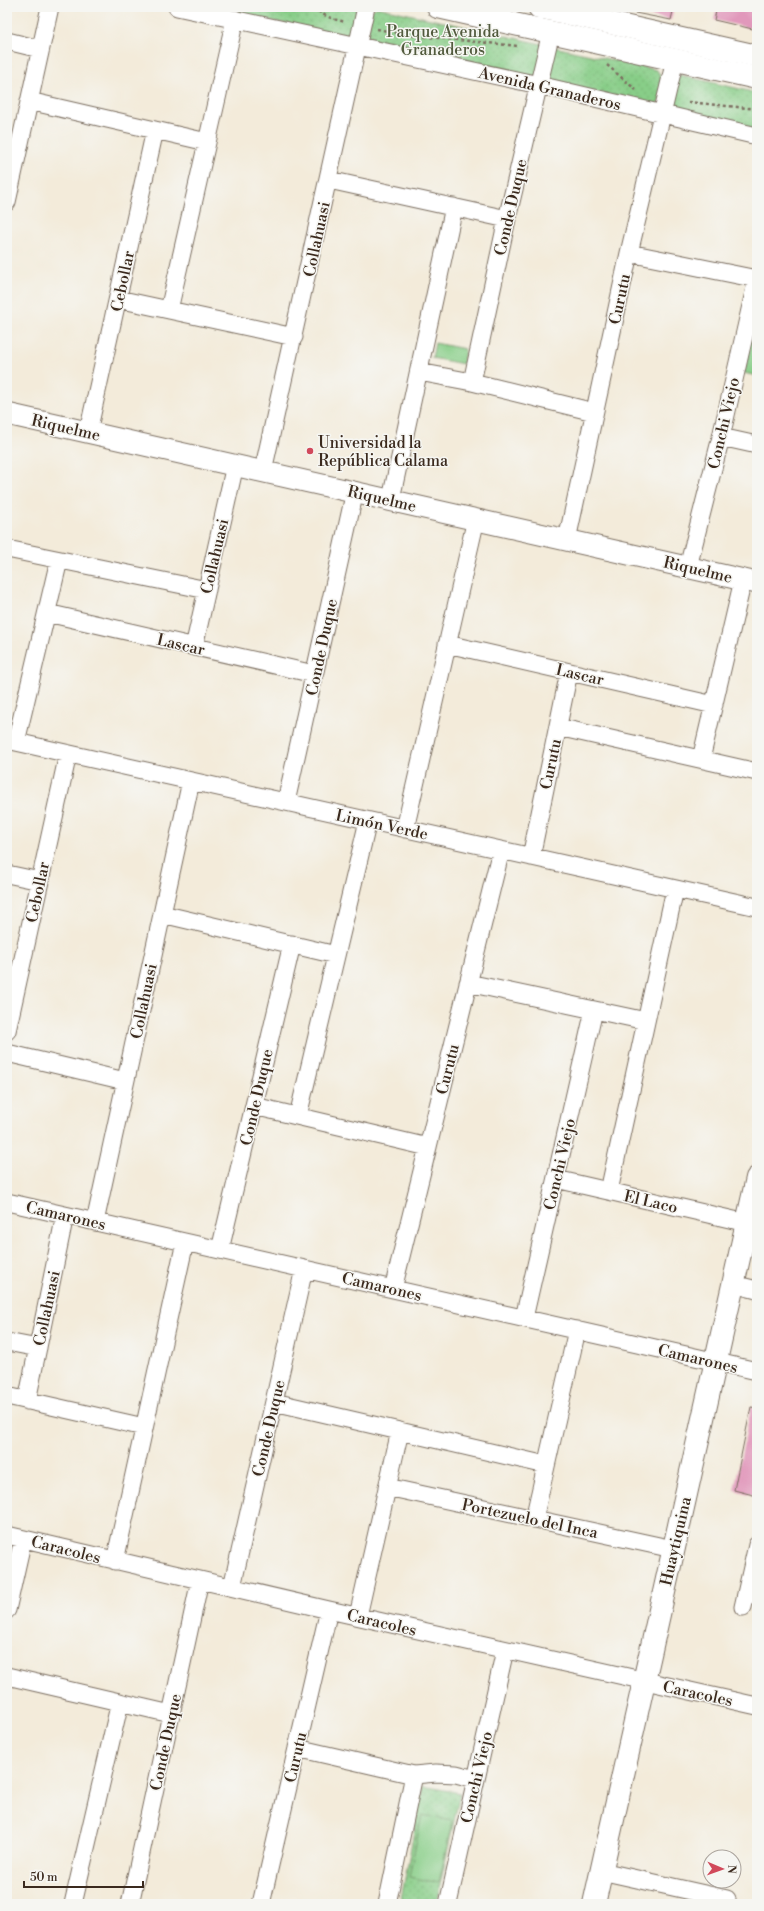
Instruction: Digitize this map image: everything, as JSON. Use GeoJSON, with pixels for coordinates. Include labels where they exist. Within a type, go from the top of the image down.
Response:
{"type":"FeatureCollection","features":[{"type":"Feature","properties":{"kind":"main road"},"geometry":{"type":"LineString","coordinates":[[438,7],[757,78]]}},
{"type":"Feature","properties":{"kind":"main road"},"geometry":{"type":"LineString","coordinates":[[539,7],[757,56]]}},
{"type":"Feature","properties":{"kind":"main road","name":"Huaytiquina"},"geometry":{"type":"LineString","coordinates":[[594,1904],[757,1178]]}},
{"type":"Feature","properties":{"kind":"street"},"geometry":{"type":"LineString","coordinates":[[7,202],[10,174],[50,7]]}},
{"type":"Feature","properties":{"kind":"street","name":"Avenida Granaderos"},"geometry":{"type":"LineString","coordinates":[[177,7],[539,85],[757,136]]}},
{"type":"Feature","properties":{"kind":"street","name":"Collahuasi"},"geometry":{"type":"LineString","coordinates":[[263,471],[329,180],[366,7]]}},
{"type":"Feature","properties":{"kind":"street"},"geometry":{"type":"LineString","coordinates":[[169,310],[235,20]]}},
{"type":"Feature","properties":{"kind":"street","name":"Conde Duque"},"geometry":{"type":"LineString","coordinates":[[472,382],[507,219],[551,32]]}},
{"type":"Feature","properties":{"kind":"street"},"geometry":{"type":"LineString","coordinates":[[7,41],[40,49]]}},
{"type":"Feature","properties":{"kind":"street","name":"Curutu"},"geometry":{"type":"LineString","coordinates":[[567,540],[629,253],[675,60]]}},
{"type":"Feature","properties":{"kind":"street"},"geometry":{"type":"LineString","coordinates":[[28,101],[207,142]]}},
{"type":"Feature","properties":{"kind":"street","name":"Cebollar"},"geometry":{"type":"LineString","coordinates":[[88,432],[155,130]]}},
{"type":"Feature","properties":{"kind":"street"},"geometry":{"type":"LineString","coordinates":[[329,180],[507,219]]}},
{"type":"Feature","properties":{"kind":"street"},"geometry":{"type":"LineString","coordinates":[[390,499],[454,207]]}},
{"type":"Feature","properties":{"kind":"street"},"geometry":{"type":"LineString","coordinates":[[629,253],[757,279]]}},
{"type":"Feature","properties":{"kind":"street","name":"Conchi Viejo"},"geometry":{"type":"LineString","coordinates":[[688,567],[721,437],[757,279]]}},
{"type":"Feature","properties":{"kind":"street"},"geometry":{"type":"LineString","coordinates":[[118,299],[294,337]]}},
{"type":"Feature","properties":{"kind":"street"},"geometry":{"type":"LineString","coordinates":[[419,372],[472,382],[594,412]]}},
{"type":"Feature","properties":{"kind":"street","name":"Riquelme"},"geometry":{"type":"LineString","coordinates":[[7,414],[750,581]]}},
{"type":"Feature","properties":{"kind":"street"},"geometry":{"type":"LineString","coordinates":[[721,437],[757,445]]}},
{"type":"Feature","properties":{"kind":"street","name":"Collahuasi"},"geometry":{"type":"LineString","coordinates":[[194,647],[235,465]]}},
{"type":"Feature","properties":{"kind":"street","name":"Conde Duque"},"geometry":{"type":"LineString","coordinates":[[286,802],[355,491]]}},
{"type":"Feature","properties":{"kind":"street"},"geometry":{"type":"LineString","coordinates":[[405,829],[476,519]]}},
{"type":"Feature","properties":{"kind":"street"},"geometry":{"type":"LineString","coordinates":[[7,549],[207,590]]}},
{"type":"Feature","properties":{"kind":"street"},"geometry":{"type":"LineString","coordinates":[[12,741],[59,560]]}},
{"type":"Feature","properties":{"kind":"street"},"geometry":{"type":"LineString","coordinates":[[701,759],[714,705],[750,581]]}},
{"type":"Feature","properties":{"kind":"street","name":"Lascar"},"geometry":{"type":"LineString","coordinates":[[46,613],[314,674]]}},
{"type":"Feature","properties":{"kind":"street","name":"Lascar"},"geometry":{"type":"LineString","coordinates":[[447,644],[714,705]]}},
{"type":"Feature","properties":{"kind":"street","name":"Curutu"},"geometry":{"type":"LineString","coordinates":[[531,857],[569,672]]}},
{"type":"Feature","properties":{"kind":"street"},"geometry":{"type":"LineString","coordinates":[[558,727],[757,772]]}},
{"type":"Feature","properties":{"kind":"street","name":"Limón Verde"},"geometry":{"type":"LineString","coordinates":[[12,741],[757,907]]}},
{"type":"Feature","properties":{"kind":"street","name":"Cebollar"},"geometry":{"type":"LineString","coordinates":[[7,1031],[68,754]]}},
{"type":"Feature","properties":{"kind":"street","name":"Collahuasi"},"geometry":{"type":"LineString","coordinates":[[95,1222],[191,781]]}},
{"type":"Feature","properties":{"kind":"street"},"geometry":{"type":"LineString","coordinates":[[298,1116],[368,821]]}},
{"type":"Feature","properties":{"kind":"street","name":"Curutu"},"geometry":{"type":"LineString","coordinates":[[393,1289],[501,850]]}},
{"type":"Feature","properties":{"kind":"street"},"geometry":{"type":"LineString","coordinates":[[7,874],[40,881]]}},
{"type":"Feature","properties":{"kind":"street"},"geometry":{"type":"LineString","coordinates":[[609,1191],[675,889]]}},
{"type":"Feature","properties":{"kind":"street"},"geometry":{"type":"LineString","coordinates":[[162,914],[336,955]]}},
{"type":"Feature","properties":{"kind":"street","name":"Conde Duque"},"geometry":{"type":"LineString","coordinates":[[220,1250],[292,944]]}},
{"type":"Feature","properties":{"kind":"street"},"geometry":{"type":"LineString","coordinates":[[468,983],[646,1021]]}},
{"type":"Feature","properties":{"kind":"street","name":"Conchi Viejo"},"geometry":{"type":"LineString","coordinates":[[524,1318],[594,1010]]}},
{"type":"Feature","properties":{"kind":"street"},"geometry":{"type":"LineString","coordinates":[[7,1053],[126,1082]]}},
{"type":"Feature","properties":{"kind":"street"},"geometry":{"type":"LineString","coordinates":[[254,1106],[428,1146]]}},
{"type":"Feature","properties":{"kind":"street","name":"El Laco"},"geometry":{"type":"LineString","coordinates":[[556,1179],[747,1223]]}},
{"type":"Feature","properties":{"kind":"street","name":"Camarones"},"geometry":{"type":"LineString","coordinates":[[7,1202],[757,1371]]}},
{"type":"Feature","properties":{"kind":"street","name":"Collahuasi"},"geometry":{"type":"LineString","coordinates":[[27,1401],[65,1215]]}},
{"type":"Feature","properties":{"kind":"street"},"geometry":{"type":"LineString","coordinates":[[115,1561],[185,1242]]}},
{"type":"Feature","properties":{"kind":"street","name":"Conde Duque"},"geometry":{"type":"LineString","coordinates":[[232,1587],[304,1269]]}},
{"type":"Feature","properties":{"kind":"street"},"geometry":{"type":"LineString","coordinates":[[733,1284],[757,1290]]}},
{"type":"Feature","properties":{"kind":"street"},"geometry":{"type":"LineString","coordinates":[[534,1519],[577,1330]]}},
{"type":"Feature","properties":{"kind":"street"},"geometry":{"type":"LineString","coordinates":[[7,1342],[38,1348]]}},
{"type":"Feature","properties":{"kind":"street"},"geometry":{"type":"LineString","coordinates":[[7,1396],[144,1427]]}},
{"type":"Feature","properties":{"kind":"street"},"geometry":{"type":"LineString","coordinates":[[274,1402],[546,1465]]}},
{"type":"Feature","properties":{"kind":"street"},"geometry":{"type":"LineString","coordinates":[[358,1616],[400,1431]]}},
{"type":"Feature","properties":{"kind":"street","name":"Portezuelo del Inca"},"geometry":{"type":"LineString","coordinates":[[388,1487],[673,1550]]}},
{"type":"Feature","properties":{"kind":"street"},"geometry":{"type":"LineString","coordinates":[[7,1610],[15,1537]]}},
{"type":"Feature","properties":{"kind":"street","name":"Caracoles"},"geometry":{"type":"LineString","coordinates":[[15,1537],[329,1610],[757,1706]]}},
{"type":"Feature","properties":{"kind":"street"},"geometry":{"type":"LineString","coordinates":[[743,1607],[757,1545]]}},
{"type":"Feature","properties":{"kind":"street","name":"Conde Duque"},"geometry":{"type":"LineString","coordinates":[[130,1904],[200,1580]]}},
{"type":"Feature","properties":{"kind":"street","name":"Curutu"},"geometry":{"type":"LineString","coordinates":[[261,1904],[329,1610]]}},
{"type":"Feature","properties":{"kind":"street","name":"Conchi Viejo"},"geometry":{"type":"LineString","coordinates":[[448,1904],[505,1650]]}},
{"type":"Feature","properties":{"kind":"street"},"geometry":{"type":"LineString","coordinates":[[7,1676],[171,1714]]}},
{"type":"Feature","properties":{"kind":"street"},"geometry":{"type":"LineString","coordinates":[[73,1904],[120,1702]]}},
{"type":"Feature","properties":{"kind":"street"},"geometry":{"type":"LineString","coordinates":[[297,1748],[414,1775],[436,1773],[456,1774],[475,1779]]}},
{"type":"Feature","properties":{"kind":"street"},"geometry":{"type":"LineString","coordinates":[[387,1904],[414,1775]]}},
{"type":"Feature","properties":{"kind":"street"},"geometry":{"type":"LineString","coordinates":[[601,1871],[727,1899]]}},
{"type":"Feature","properties":{"kind":"green space","name":"Parque Avenida Granaderos"},"geometry":{"type":"Polygon","coordinates":[[[210,7],[357,7],[353,36],[309,29],[210,7]]]}},
{"type":"Feature","properties":{"kind":"green space","name":"Parque Avenida Granaderos"},"geometry":{"type":"Polygon","coordinates":[[[377,7],[657,70],[662,82],[659,102],[652,107],[366,40],[372,10],[377,7]]]}},
{"type":"Feature","properties":{"kind":"green space"},"geometry":{"type":"Polygon","coordinates":[[[680,75],[757,93],[757,131],[676,112],[673,85],[680,75]]]}},
{"type":"Feature","properties":{"kind":"green space"},"geometry":{"type":"Polygon","coordinates":[[[757,311],[757,376],[744,373],[757,311]]]}},
{"type":"Feature","properties":{"kind":"green space"},"geometry":{"type":"Polygon","coordinates":[[[435,343],[465,349],[463,364],[432,358],[435,343]]]}},
{"type":"Feature","properties":{"kind":"green space"},"geometry":{"type":"Polygon","coordinates":[[[423,1786],[460,1793],[436,1904],[400,1904],[423,1786]]]}},
{"type":"Feature","properties":{"kind":"green space"},"geometry":{"type":"Polygon","coordinates":[[[422,1815],[452,1821],[439,1883],[409,1877],[422,1815]]]}},
{"type":"Feature","properties":{"kind":"building"},"geometry":{"type":"Polygon","coordinates":[[[636,7],[674,7],[671,20],[635,13],[636,7]]]}},
{"type":"Feature","properties":{"kind":"building"},"geometry":{"type":"Polygon","coordinates":[[[717,7],[757,7],[757,30],[714,20],[717,7]]]}},
{"type":"Feature","properties":{"kind":"building"},"geometry":{"type":"Polygon","coordinates":[[[751,1407],[757,1408],[757,1496],[734,1490],[751,1407]]]}},
{"type":"Feature","properties":{"kind":"place","name":"Universidad la República Calama"},"geometry":{"type":"Point","coordinates":[310,451]}}]}
